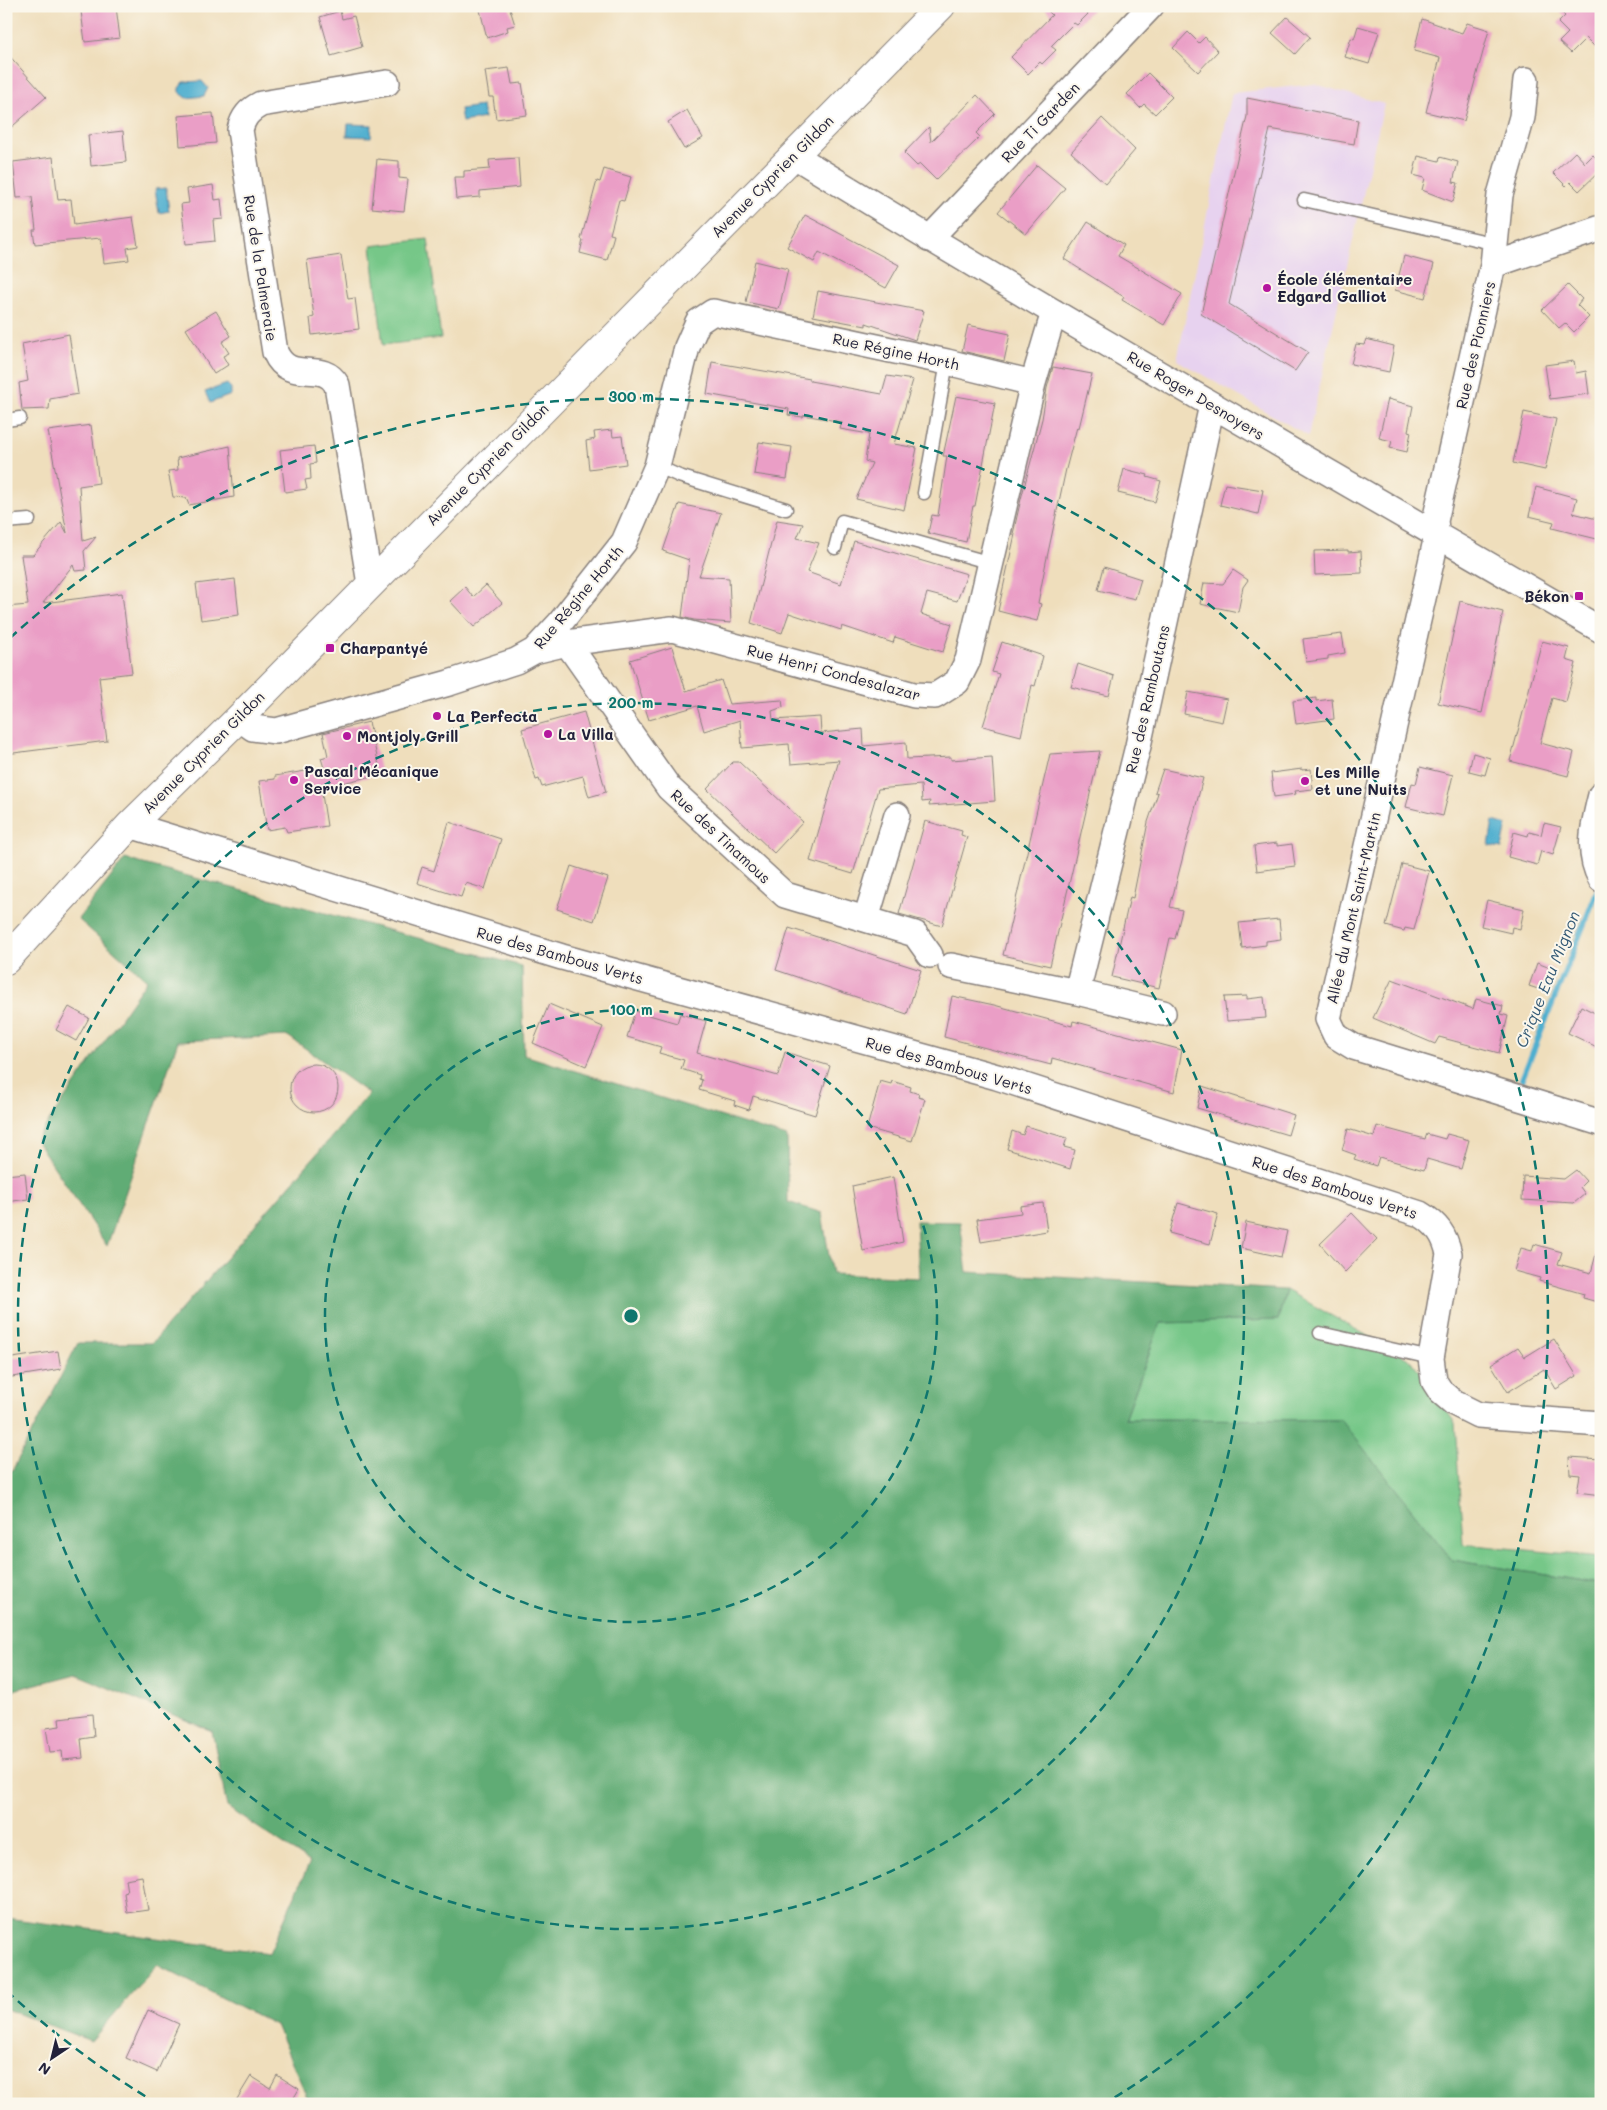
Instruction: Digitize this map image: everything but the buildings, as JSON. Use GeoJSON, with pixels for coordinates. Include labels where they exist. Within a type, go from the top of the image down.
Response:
{"type":"FeatureCollection","features":[{"type":"Feature","properties":{"kind":"street","name":"Avenue Cyprien Gildon"},"geometry":{"type":"LineString","coordinates":[[6,960],[130,825],[941,6]]}},
{"type":"Feature","properties":{"kind":"street","name":"Rue Ti Garden"},"geometry":{"type":"LineString","coordinates":[[929,239],[1151,6]]}},
{"type":"Feature","properties":{"kind":"street"},"geometry":{"type":"LineString","coordinates":[[1495,255],[1500,195],[1522,117],[1526,80]]}},
{"type":"Feature","properties":{"kind":"street","name":"Rue de la Palmeraie"},"geometry":{"type":"LineString","coordinates":[[370,584],[339,389],[335,380],[327,373],[293,370],[283,364],[275,352],[240,130],[250,110],[261,104],[387,83]]}},
{"type":"Feature","properties":{"kind":"street","name":"Rue Roger Desnoyers"},"geometry":{"type":"LineString","coordinates":[[795,153],[803,161],[929,239],[1601,630]]}},
{"type":"Feature","properties":{"kind":"street","name":"Rue des Pionniers"},"geometry":{"type":"LineString","coordinates":[[1437,536],[1435,520],[1495,255],[1601,228]]}},
{"type":"Feature","properties":{"kind":"street","name":"Rue Régine Horth"},"geometry":{"type":"LineString","coordinates":[[238,718],[253,728],[276,730],[449,683],[516,661],[534,651],[560,623],[624,542],[657,466],[686,347],[698,322],[713,312],[947,362],[1033,383]]}},
{"type":"Feature","properties":{"kind":"street","name":"Rue Henri Condesalazar"},"geometry":{"type":"LineString","coordinates":[[534,651],[568,643],[672,629],[914,695],[935,696],[957,682],[968,660],[1033,383],[1054,312]]}},
{"type":"Feature","properties":{"kind":"street","name":"Rue des Ramboutans"},"geometry":{"type":"LineString","coordinates":[[1077,992],[1138,746],[1212,405]]}},
{"type":"Feature","properties":{"kind":"street","name":"Allée du Mont Saint-Martin"},"geometry":{"type":"LineString","coordinates":[[1437,536],[1329,1011],[1330,1024],[1336,1036],[1354,1047],[1601,1123]]}},
{"type":"Feature","properties":{"kind":"street","name":"Rue des Tinamous"},"geometry":{"type":"LineString","coordinates":[[568,643],[669,788],[785,895],[915,934],[941,960],[1077,992]]}},
{"type":"Feature","properties":{"kind":"street"},"geometry":{"type":"LineString","coordinates":[[1601,795],[1592,835],[1594,867],[1601,879]]}},
{"type":"Feature","properties":{"kind":"street"},"geometry":{"type":"LineString","coordinates":[[866,919],[897,815]]}},
{"type":"Feature","properties":{"kind":"street","name":"Rue des Bambous Verts"},"geometry":{"type":"LineString","coordinates":[[130,825],[562,957],[997,1077],[1420,1214],[1438,1228],[1446,1239],[1449,1254],[1431,1358],[1434,1381],[1441,1392],[1460,1407],[1478,1415],[1601,1424]]}},
{"type":"Feature","properties":{"kind":"street","name":"Avenue Cyprien Gildon"},"geometry":{"type":"LineString","coordinates":[[6,954],[37,926]]}},
{"type":"Feature","properties":{"kind":"street"},"geometry":{"type":"LineString","coordinates":[[6,981],[37,926]]}},
{"type":"Feature","properties":{"kind":"street"},"geometry":{"type":"LineString","coordinates":[[1077,992],[1163,1013]]}},
{"type":"Feature","properties":{"kind":"lane"},"geometry":{"type":"LineString","coordinates":[[1304,200],[1495,255]]}},
{"type":"Feature","properties":{"kind":"lane"},"geometry":{"type":"LineString","coordinates":[[924,493],[947,362]]}},
{"type":"Feature","properties":{"kind":"lane"},"geometry":{"type":"LineString","coordinates":[[6,420],[20,418]]}},
{"type":"Feature","properties":{"kind":"lane"},"geometry":{"type":"LineString","coordinates":[[657,466],[678,476],[786,509]]}},
{"type":"Feature","properties":{"kind":"lane"},"geometry":{"type":"LineString","coordinates":[[6,522],[29,520]]}},
{"type":"Feature","properties":{"kind":"lane"},"geometry":{"type":"LineString","coordinates":[[835,548],[842,521],[991,563]]}},
{"type":"Feature","properties":{"kind":"lane"},"geometry":{"type":"LineString","coordinates":[[1320,1333],[1431,1358]]}},
{"type":"Feature","properties":{"kind":"shaded area","name":"École élémentaire Edgard Galliot"},"geometry":{"type":"Polygon","coordinates":[[[1315,84],[1384,104],[1308,436],[1177,360],[1232,93],[1315,84]]]}},
{"type":"Feature","properties":{"kind":"green space"},"geometry":{"type":"Polygon","coordinates":[[[428,239],[441,338],[383,345],[371,246],[428,239]]]}},
{"type":"Feature","properties":{"kind":"green space"},"geometry":{"type":"Polygon","coordinates":[[[125,859],[522,966],[524,1055],[787,1137],[788,1202],[822,1213],[832,1274],[919,1278],[916,1221],[960,1222],[967,1272],[1286,1290],[1278,1320],[1160,1323],[1125,1419],[1341,1420],[1452,1560],[1601,1584],[1601,2104],[333,2104],[307,2097],[276,2025],[157,1965],[91,2041],[6,2009],[6,1918],[269,1953],[310,1862],[227,1807],[212,1731],[75,1674],[6,1692],[6,1471],[12,1471],[78,1343],[152,1343],[369,1094],[288,1036],[178,1041],[107,1246],[36,1140],[147,980],[78,919],[125,859]]]}},
{"type":"Feature","properties":{"kind":"green space"},"geometry":{"type":"Polygon","coordinates":[[[1286,1290],[1412,1361],[1455,1423],[1463,1544],[1601,1557],[1601,1584],[1452,1560],[1340,1420],[1125,1419],[1160,1323],[1278,1320],[1286,1290]]]}},
{"type":"Feature","properties":{"kind":"water"},"geometry":{"type":"Polygon","coordinates":[[[202,81],[208,88],[204,96],[187,98],[179,92],[179,88],[184,82],[202,81]]]}},
{"type":"Feature","properties":{"kind":"water"},"geometry":{"type":"Polygon","coordinates":[[[482,106],[484,118],[462,122],[460,109],[482,106]]]}},
{"type":"Feature","properties":{"kind":"water"},"geometry":{"type":"Polygon","coordinates":[[[348,124],[372,125],[371,137],[347,136],[348,124]]]}},
{"type":"Feature","properties":{"kind":"water"},"geometry":{"type":"Polygon","coordinates":[[[166,188],[169,211],[159,213],[155,189],[166,188]]]}},
{"type":"Feature","properties":{"kind":"water"},"geometry":{"type":"Polygon","coordinates":[[[227,384],[231,388],[231,395],[210,403],[205,392],[227,384]]]}},
{"type":"Feature","properties":{"kind":"water"},"geometry":{"type":"Polygon","coordinates":[[[1493,821],[1507,825],[1502,848],[1489,846],[1493,821]]]}},
{"type":"Feature","properties":{"kind":"waterway","name":"Crique Eau Mignon"},"geometry":{"type":"LineString","coordinates":[[1522,1079],[1598,889]]}},
{"type":"Feature","properties":{"kind":"place","name":"École élémentaire Edgard Galliot"},"geometry":{"type":"Point","coordinates":[1267,288]}},
{"type":"Feature","properties":{"kind":"place","name":"Békon"},"geometry":{"type":"Point","coordinates":[1579,596]}},
{"type":"Feature","properties":{"kind":"place","name":"Charpantyé"},"geometry":{"type":"Point","coordinates":[330,648]}},
{"type":"Feature","properties":{"kind":"place","name":"La Perfecta"},"geometry":{"type":"Point","coordinates":[437,716]}},
{"type":"Feature","properties":{"kind":"place","name":"La Villa"},"geometry":{"type":"Point","coordinates":[548,734]}},
{"type":"Feature","properties":{"kind":"place","name":"Montjoly Grill"},"geometry":{"type":"Point","coordinates":[347,736]}},
{"type":"Feature","properties":{"kind":"place","name":"Pascal Mécanique Service"},"geometry":{"type":"Point","coordinates":[294,780]}},
{"type":"Feature","properties":{"kind":"place","name":"Les Mille et une Nuits"},"geometry":{"type":"Point","coordinates":[1305,781]}}]}
